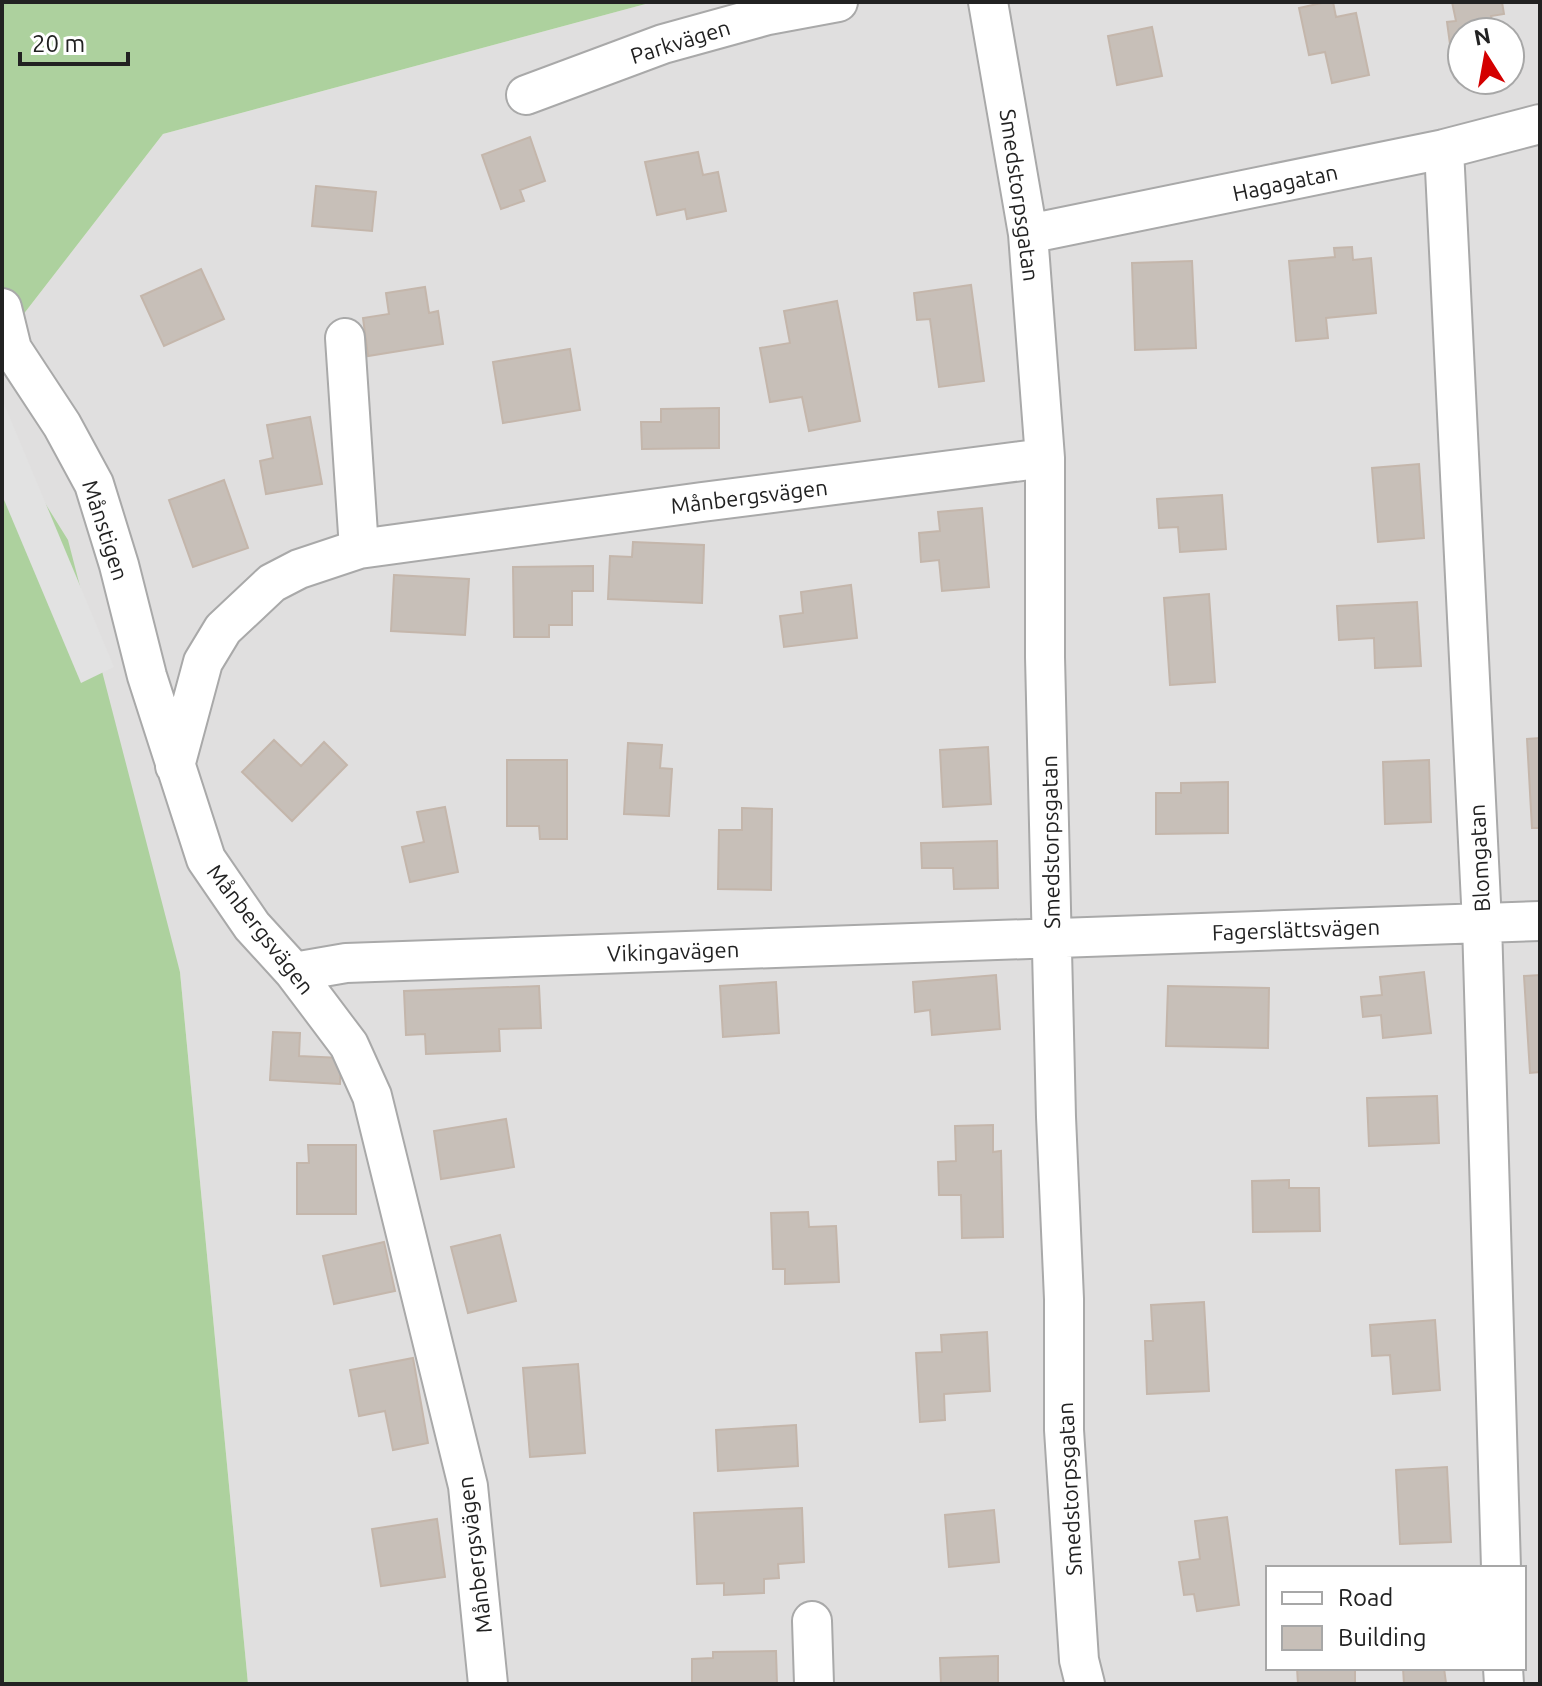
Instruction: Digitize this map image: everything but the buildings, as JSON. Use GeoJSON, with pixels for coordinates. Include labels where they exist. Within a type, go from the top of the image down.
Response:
{"type":"FeatureCollection","features":[{"type":"Feature","properties":{"kind":"street","name":"Parkvägen"},"geometry":{"type":"LineString","coordinates":[[526,95],[663,44],[768,15],[838,2]]}},
{"type":"Feature","properties":{"kind":"street","name":"Smedstorpsgatan"},"geometry":{"type":"LineString","coordinates":[[988,2],[1028,234],[1045,458],[1045,657],[1064,1299],[1064,1430],[1078,1646],[1085,1684]]}},
{"type":"Feature","properties":{"kind":"street","name":"Hagagatan"},"geometry":{"type":"LineString","coordinates":[[1028,234],[1444,149],[1540,124]]}},
{"type":"Feature","properties":{"kind":"street","name":"Blomgatan"},"geometry":{"type":"LineString","coordinates":[[1444,149],[1482,923],[1501,1566]]}},
{"type":"Feature","properties":{"kind":"street","name":"Månstigen"},"geometry":{"type":"LineString","coordinates":[[2,308],[12,349],[62,425],[94,484],[175,766]]}},
{"type":"Feature","properties":{"kind":"street"},"geometry":{"type":"LineString","coordinates":[[345,338],[359,549]]}},
{"type":"Feature","properties":{"kind":"street","name":"Månbergsvägen"},"geometry":{"type":"LineString","coordinates":[[488,1684],[468,1486],[372,1096],[349,1045],[294,972],[252,926],[206,859],[175,766],[203,662],[223,629],[272,583],[299,569],[359,549],[1045,458]]}},
{"type":"Feature","properties":{"kind":"street","name":"Fagerslättsvägen"},"geometry":{"type":"LineString","coordinates":[[1052,938],[1540,921]]}},
{"type":"Feature","properties":{"kind":"street","name":"Vikingavägen"},"geometry":{"type":"LineString","coordinates":[[294,972],[346,963],[1052,938]]}},
{"type":"Feature","properties":{"kind":"street"},"geometry":{"type":"LineString","coordinates":[[812,1621],[814,1684]]}},
{"type":"Feature","properties":{"kind":"shaded area"},"geometry":{"type":"Polygon","coordinates":[[[653,2],[1540,2],[1540,1684],[248,1684],[180,972],[2,434],[2,342],[163,134],[653,2]]]}},
{"type":"Feature","properties":{"kind":"shaded area"},"geometry":{"type":"Polygon","coordinates":[[[2,399],[114,667],[81,683],[2,495],[2,399]]]}},
{"type":"Feature","properties":{"kind":"green space"},"geometry":{"type":"Polygon","coordinates":[[[2,2],[653,2],[163,134],[2,342],[2,2]]]}},
{"type":"Feature","properties":{"kind":"green space"},"geometry":{"type":"Polygon","coordinates":[[[2,434],[68,540],[180,972],[248,1684],[2,1684],[2,434]]]}}]}
